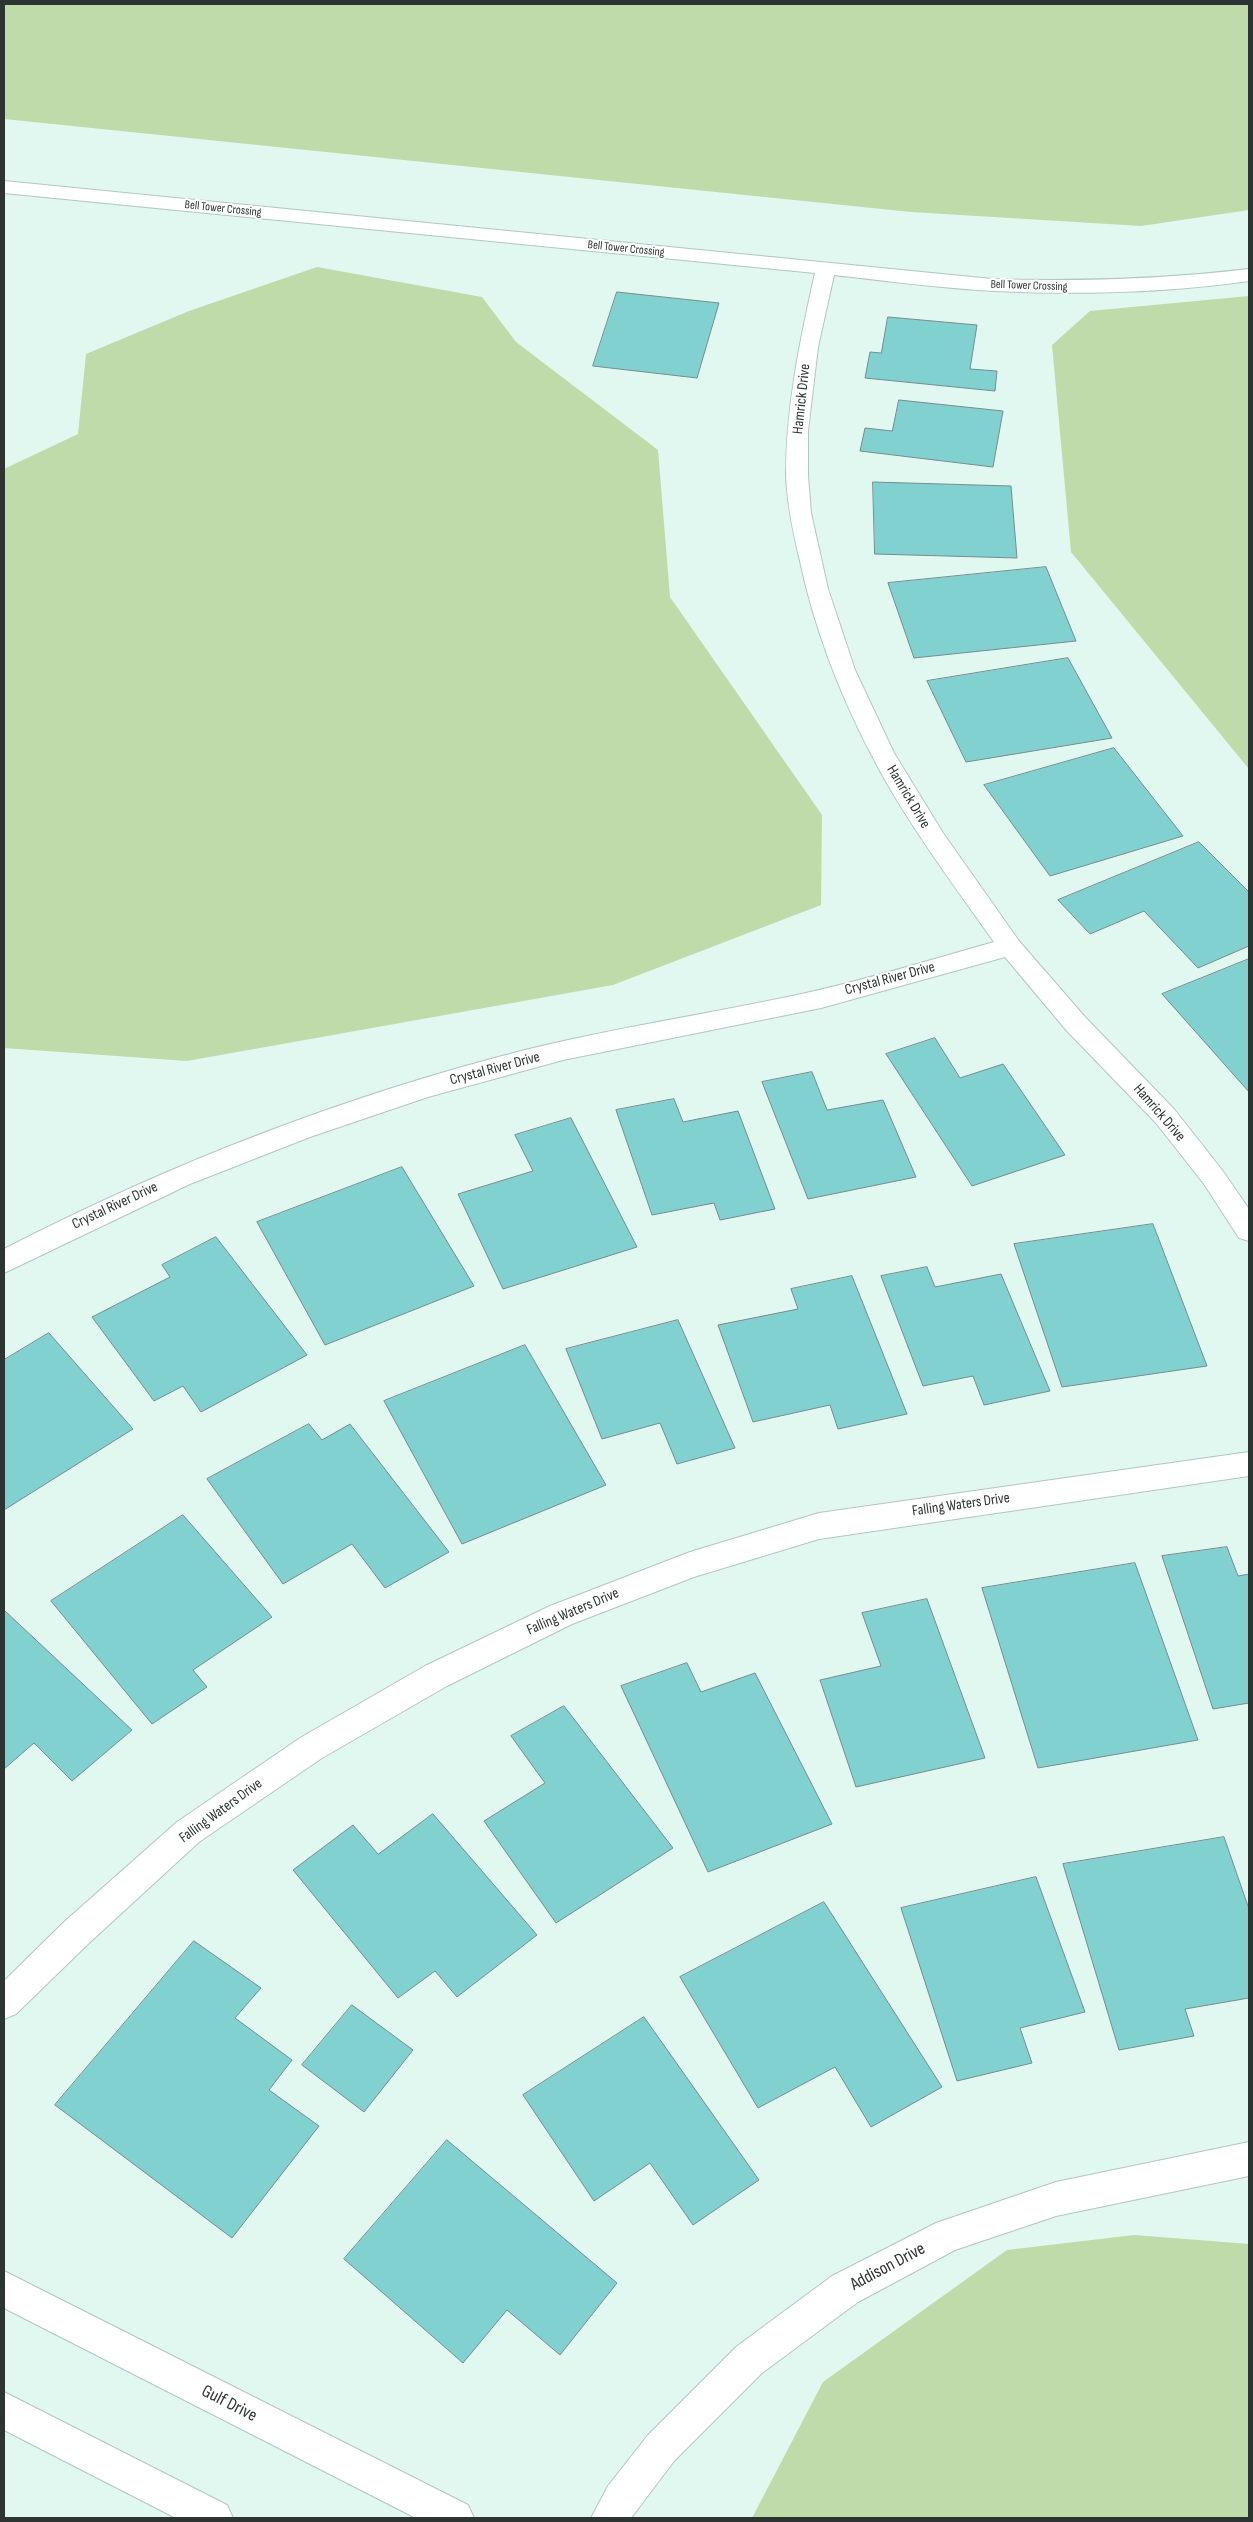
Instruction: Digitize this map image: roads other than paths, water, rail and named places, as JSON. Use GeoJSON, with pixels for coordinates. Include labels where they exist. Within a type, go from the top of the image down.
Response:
{"type":"FeatureCollection","features":[{"type":"Feature","properties":{"kind":"street","name":"Bell Tower Crossing"},"geometry":{"type":"LineString","coordinates":[[4,187],[992,285],[1082,288],[1204,282],[1249,276]]}},
{"type":"Feature","properties":{"kind":"street","name":"Hamrick Drive"},"geometry":{"type":"LineString","coordinates":[[826,268],[808,347],[798,431],[797,467],[800,513],[817,589],[844,670],[882,753],[934,840],[1010,947],[1076,1024],[1164,1116],[1213,1177],[1249,1230]]}},
{"type":"Feature","properties":{"kind":"street","name":"Crystal River Drive"},"geometry":{"type":"LineString","coordinates":[[4,1262],[79,1222],[211,1163],[277,1137],[415,1091],[557,1052],[798,1004],[1010,947]]}},
{"type":"Feature","properties":{"kind":"street","name":"Falling Waters Drive"},"geometry":{"type":"LineString","coordinates":[[4,2003],[76,1933],[188,1832],[311,1748],[436,1676],[562,1615],[690,1565],[819,1526],[1249,1464]]}},
{"type":"Feature","properties":{"kind":"street","name":"Addison Drive"},"geometry":{"type":"LineString","coordinates":[[610,2518],[621,2498],[661,2448],[749,2360],[845,2290],[948,2235],[1056,2199],[1249,2159]]}},
{"type":"Feature","properties":{"kind":"street","name":"Gulf Drive"},"geometry":{"type":"LineString","coordinates":[[4,2289],[455,2518]]}},
{"type":"Feature","properties":{"kind":"street"},"geometry":{"type":"LineString","coordinates":[[4,2410],[214,2518]]}}]}
